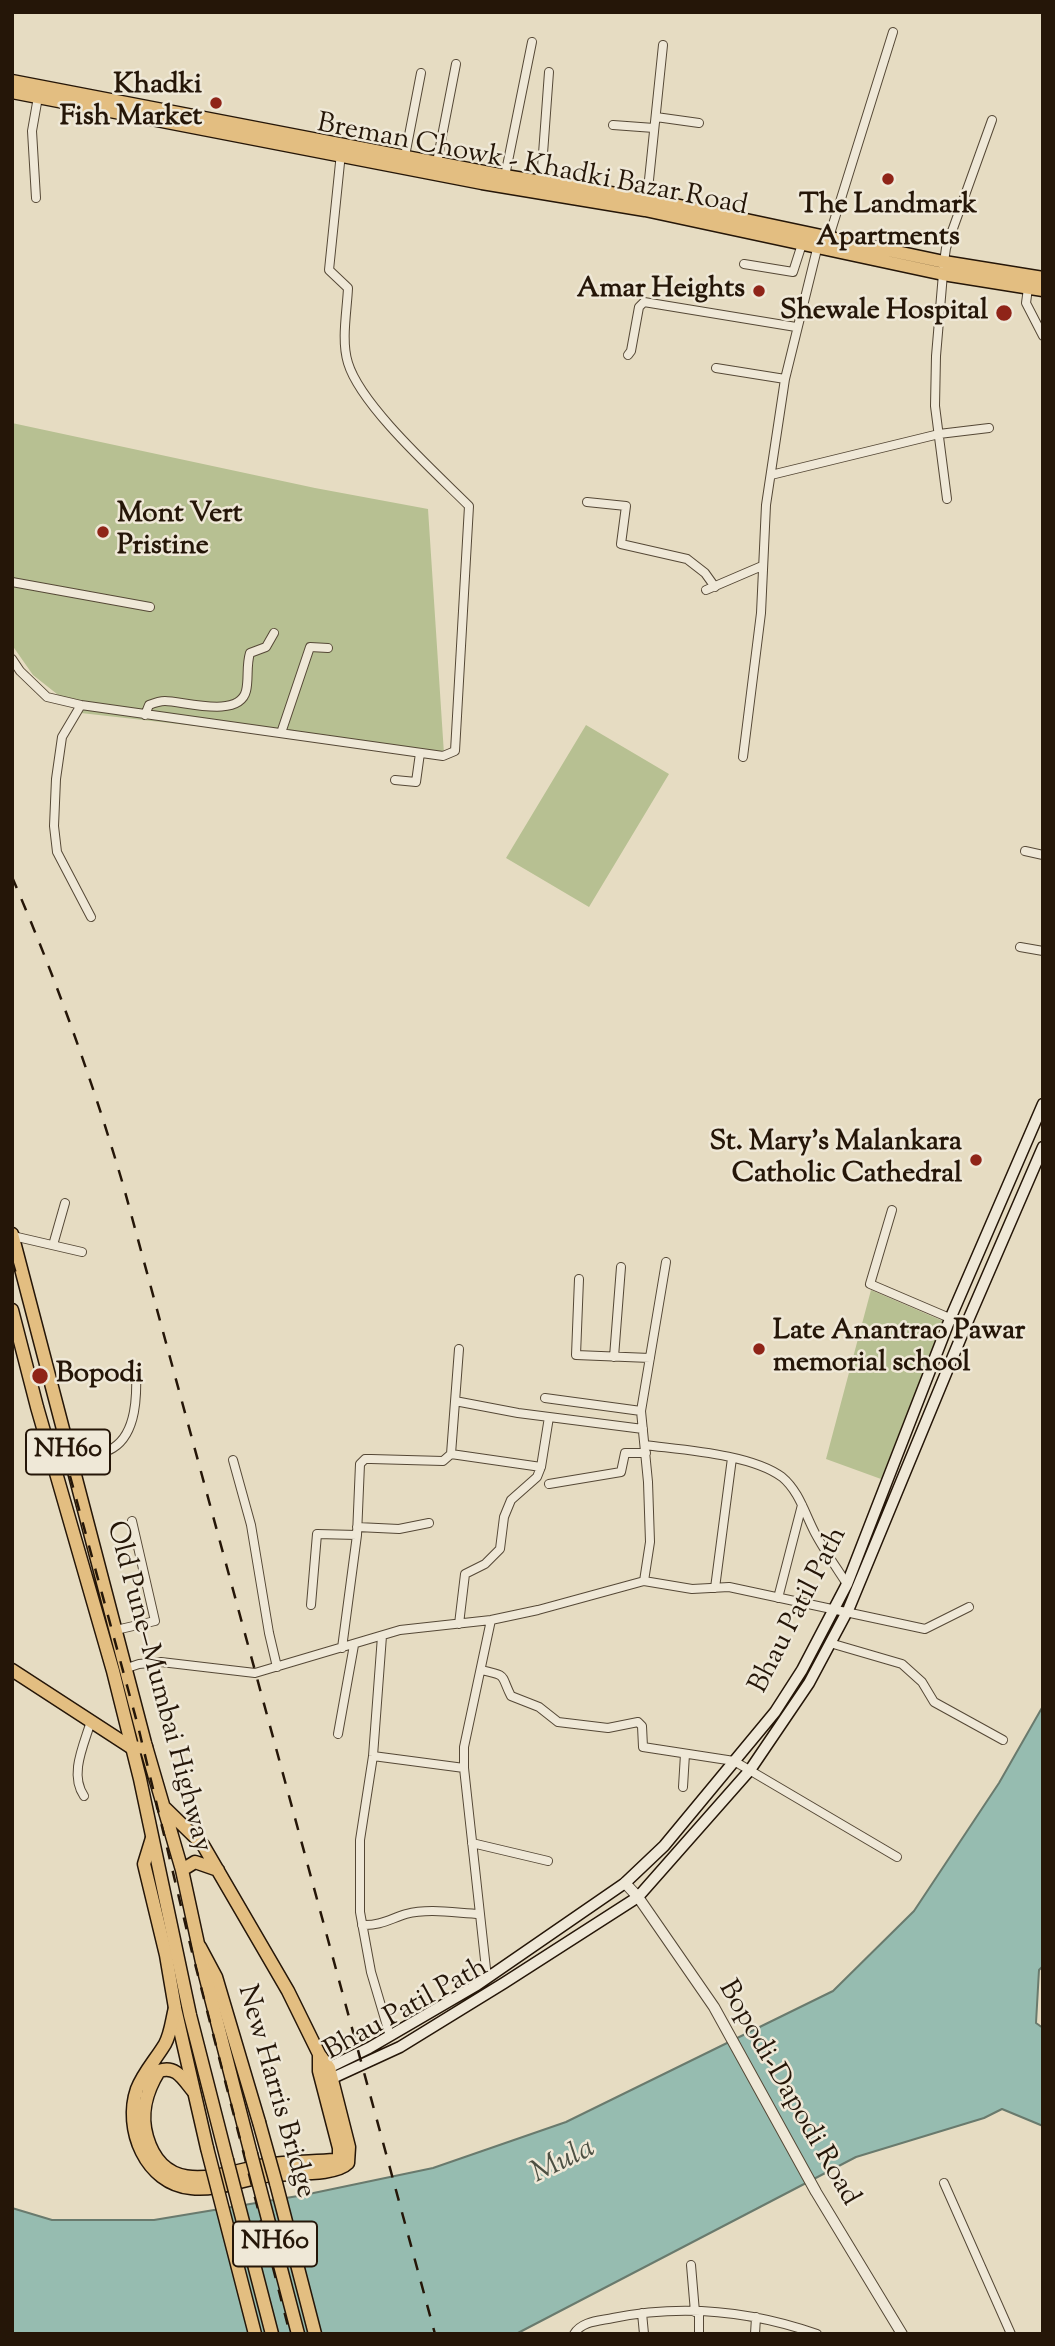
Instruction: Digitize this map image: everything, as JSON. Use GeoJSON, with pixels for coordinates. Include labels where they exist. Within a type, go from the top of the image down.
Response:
{"type":"FeatureCollection","features":[{"type":"Feature","properties":{"kind":"main road","name":"Breman Chowk - Khadki Bazar Road"},"geometry":{"type":"LineString","coordinates":[[12,81],[522,183],[802,244],[822,240]]}},
{"type":"Feature","properties":{"kind":"main road","name":"Breman Chowk - Khadki Bazar Road"},"geometry":{"type":"LineString","coordinates":[[12,92],[342,149],[405,156],[505,176],[522,183],[541,181],[647,199],[1043,290]]}},
{"type":"Feature","properties":{"kind":"main road","name":"Breman Chowk - Khadki Bazar Road"},"geometry":{"type":"LineString","coordinates":[[944,268],[1043,278]]}},
{"type":"Feature","properties":{"kind":"main road","name":"Bhau Patil Path"},"geometry":{"type":"LineString","coordinates":[[325,2076],[487,1978],[625,1883],[664,1846],[775,1712],[802,1670],[847,1584],[950,1319],[1043,1104]]}},
{"type":"Feature","properties":{"kind":"main road","name":"Bhau Patil Path"},"geometry":{"type":"LineString","coordinates":[[325,2076],[400,2047],[638,1897],[750,1770],[802,1694],[847,1612],[965,1325],[1043,1147]]}},
{"type":"Feature","properties":{"kind":"main road","name":"Old Pune–Mumbai Highway"},"geometry":{"type":"LineString","coordinates":[[12,1235],[116,1630],[119,1670],[146,1747],[182,1870],[203,1967],[298,2334]]}},
{"type":"Feature","properties":{"kind":"main road","name":"NH60"},"geometry":{"type":"LineString","coordinates":[[12,1310],[40,1419],[119,1670],[132,1748]]}},
{"type":"Feature","properties":{"kind":"main road"},"geometry":{"type":"LineString","coordinates":[[12,1670],[132,1748],[146,1747]]}},
{"type":"Feature","properties":{"kind":"main road","name":"Old Pune–Mumbai Highway"},"geometry":{"type":"LineString","coordinates":[[132,1748],[190,2015],[272,2334]]}},
{"type":"Feature","properties":{"kind":"main road"},"geometry":{"type":"LineString","coordinates":[[163,1805],[204,1845],[288,1990],[319,2054],[349,2147],[350,2158],[344,2168],[266,2175],[207,2188],[177,2186],[155,2171],[145,2158],[136,2138],[134,2111],[138,2088],[167,2040],[175,2008]]}},
{"type":"Feature","properties":{"kind":"main road"},"geometry":{"type":"LineString","coordinates":[[152,1838],[144,1864],[166,1955],[193,2091],[255,2334]]}},
{"type":"Feature","properties":{"kind":"main road"},"geometry":{"type":"LineString","coordinates":[[182,1870],[195,1862],[219,1870]]}},
{"type":"Feature","properties":{"kind":"main road","name":"New Harris Bridge"},"geometry":{"type":"LineString","coordinates":[[200,1947],[216,1977],[315,2334]]}},
{"type":"Feature","properties":{"kind":"main road"},"geometry":{"type":"LineString","coordinates":[[193,2091],[176,2071],[167,2068],[159,2071],[145,2097],[145,2130],[150,2146],[162,2164],[181,2176],[206,2178],[265,2165],[338,2159],[339,2148],[325,2076]]}},
{"type":"Feature","properties":{"kind":"street"},"geometry":{"type":"LineString","coordinates":[[743,757],[761,613],[766,505],[785,379],[796,327],[822,240],[893,32]]}},
{"type":"Feature","properties":{"kind":"street"},"geometry":{"type":"LineString","coordinates":[[505,176],[532,42]]}},
{"type":"Feature","properties":{"kind":"street"},"geometry":{"type":"LineString","coordinates":[[647,199],[663,45]]}},
{"type":"Feature","properties":{"kind":"street"},"geometry":{"type":"LineString","coordinates":[[437,162],[456,64]]}},
{"type":"Feature","properties":{"kind":"street"},"geometry":{"type":"LineString","coordinates":[[541,181],[549,72]]}},
{"type":"Feature","properties":{"kind":"street"},"geometry":{"type":"LineString","coordinates":[[405,156],[421,73]]}},
{"type":"Feature","properties":{"kind":"street"},"geometry":{"type":"LineString","coordinates":[[36,198],[32,131],[38,97]]}},
{"type":"Feature","properties":{"kind":"street"},"geometry":{"type":"LineString","coordinates":[[656,117],[699,123]]}},
{"type":"Feature","properties":{"kind":"street"},"geometry":{"type":"LineString","coordinates":[[947,499],[935,406],[936,356],[946,248],[992,120]]}},
{"type":"Feature","properties":{"kind":"street"},"geometry":{"type":"LineString","coordinates":[[613,125],[654,128]]}},
{"type":"Feature","properties":{"kind":"street"},"geometry":{"type":"LineString","coordinates":[[12,659],[20,671],[47,697],[81,705],[420,753],[449,756],[456,747],[469,506],[371,403],[359,387],[348,362],[348,288],[329,270],[342,149]]}},
{"type":"Feature","properties":{"kind":"street"},"geometry":{"type":"LineString","coordinates":[[744,264],[793,272],[802,244]]}},
{"type":"Feature","properties":{"kind":"street"},"geometry":{"type":"LineString","coordinates":[[1028,288],[1026,303],[1043,335]]}},
{"type":"Feature","properties":{"kind":"street"},"geometry":{"type":"LineString","coordinates":[[628,355],[639,307],[644,302],[796,327]]}},
{"type":"Feature","properties":{"kind":"street"},"geometry":{"type":"LineString","coordinates":[[716,368],[785,379]]}},
{"type":"Feature","properties":{"kind":"street"},"geometry":{"type":"LineString","coordinates":[[771,475],[939,433],[989,428]]}},
{"type":"Feature","properties":{"kind":"street"},"geometry":{"type":"LineString","coordinates":[[587,502],[626,506],[621,544],[687,559],[705,573],[715,587]]}},
{"type":"Feature","properties":{"kind":"street"},"geometry":{"type":"LineString","coordinates":[[706,590],[762,566]]}},
{"type":"Feature","properties":{"kind":"street"},"geometry":{"type":"LineString","coordinates":[[12,582],[150,607]]}},
{"type":"Feature","properties":{"kind":"street"},"geometry":{"type":"LineString","coordinates":[[145,715],[149,705],[160,702],[207,707],[240,700],[246,692],[249,655],[266,647],[274,633]]}},
{"type":"Feature","properties":{"kind":"street"},"geometry":{"type":"LineString","coordinates":[[281,733],[310,647],[328,648]]}},
{"type":"Feature","properties":{"kind":"street"},"geometry":{"type":"LineString","coordinates":[[81,705],[62,737],[56,779],[54,826],[57,852],[91,917]]}},
{"type":"Feature","properties":{"kind":"street"},"geometry":{"type":"LineString","coordinates":[[395,780],[416,782],[420,753]]}},
{"type":"Feature","properties":{"kind":"street"},"geometry":{"type":"LineString","coordinates":[[1025,851],[1043,855]]}},
{"type":"Feature","properties":{"kind":"street"},"geometry":{"type":"LineString","coordinates":[[1020,947],[1043,951]]}},
{"type":"Feature","properties":{"kind":"street"},"geometry":{"type":"LineString","coordinates":[[53,1245],[65,1203]]}},
{"type":"Feature","properties":{"kind":"street"},"geometry":{"type":"LineString","coordinates":[[892,1210],[870,1284],[965,1325]]}},
{"type":"Feature","properties":{"kind":"street"},"geometry":{"type":"LineString","coordinates":[[12,1235],[82,1252]]}},
{"type":"Feature","properties":{"kind":"street"},"geometry":{"type":"LineString","coordinates":[[644,1581],[650,1542],[641,1411],[666,1262]]}},
{"type":"Feature","properties":{"kind":"street"},"geometry":{"type":"LineString","coordinates":[[614,1356],[621,1268]]}},
{"type":"Feature","properties":{"kind":"street"},"geometry":{"type":"LineString","coordinates":[[579,1279],[576,1354],[650,1358]]}},
{"type":"Feature","properties":{"kind":"street"},"geometry":{"type":"LineString","coordinates":[[452,1454],[459,1349]]}},
{"type":"Feature","properties":{"kind":"street"},"geometry":{"type":"LineString","coordinates":[[69,1457],[104,1452],[119,1443],[134,1412],[137,1399],[136,1369]]}},
{"type":"Feature","properties":{"kind":"street"},"geometry":{"type":"LineString","coordinates":[[545,1398],[641,1411]]}},
{"type":"Feature","properties":{"kind":"street"},"geometry":{"type":"LineString","coordinates":[[455,1401],[643,1429]]}},
{"type":"Feature","properties":{"kind":"street"},"geometry":{"type":"LineString","coordinates":[[459,1624],[465,1574],[485,1564],[500,1549],[504,1517],[511,1500],[537,1477],[541,1467],[549,1417]]}},
{"type":"Feature","properties":{"kind":"street"},"geometry":{"type":"LineString","coordinates":[[550,1484],[621,1472],[625,1453],[645,1449],[732,1458],[765,1468],[782,1478],[798,1496],[815,1534],[847,1584]]}},
{"type":"Feature","properties":{"kind":"street"},"geometry":{"type":"LineString","coordinates":[[342,1648],[357,1531],[362,1461],[370,1459],[433,1462],[443,1461],[452,1454],[541,1467]]}},
{"type":"Feature","properties":{"kind":"street"},"geometry":{"type":"LineString","coordinates":[[715,1588],[732,1458]]}},
{"type":"Feature","properties":{"kind":"street"},"geometry":{"type":"LineString","coordinates":[[233,1460],[251,1525],[277,1667]]}},
{"type":"Feature","properties":{"kind":"street"},"geometry":{"type":"LineString","coordinates":[[778,1598],[802,1505]]}},
{"type":"Feature","properties":{"kind":"street"},"geometry":{"type":"LineString","coordinates":[[116,1630],[155,1621],[132,1521]]}},
{"type":"Feature","properties":{"kind":"street"},"geometry":{"type":"LineString","coordinates":[[311,1605],[317,1534],[399,1529],[429,1523]]}},
{"type":"Feature","properties":{"kind":"street"},"geometry":{"type":"LineString","coordinates":[[119,1670],[139,1664],[161,1662],[247,1673],[277,1667],[400,1630],[491,1620],[644,1581],[692,1589],[729,1587],[925,1629],[969,1607]]}},
{"type":"Feature","properties":{"kind":"street"},"geometry":{"type":"LineString","coordinates":[[487,1978],[464,1747],[491,1620]]}},
{"type":"Feature","properties":{"kind":"street"},"geometry":{"type":"LineString","coordinates":[[382,1636],[373,1756],[360,1840],[362,1925],[371,1972],[390,2036]]}},
{"type":"Feature","properties":{"kind":"street"},"geometry":{"type":"LineString","coordinates":[[830,1643],[902,1664],[922,1682],[934,1702],[1003,1740]]}},
{"type":"Feature","properties":{"kind":"street"},"geometry":{"type":"LineString","coordinates":[[338,1734],[354,1645]]}},
{"type":"Feature","properties":{"kind":"street"},"geometry":{"type":"LineString","coordinates":[[481,1670],[500,1674],[505,1678],[511,1696],[539,1707],[558,1722],[608,1728],[638,1722],[642,1726],[643,1747],[734,1761],[897,1857]]}},
{"type":"Feature","properties":{"kind":"street"},"geometry":{"type":"LineString","coordinates":[[84,1796],[77,1785],[77,1771],[91,1721]]}},
{"type":"Feature","properties":{"kind":"street"},"geometry":{"type":"LineString","coordinates":[[683,1787],[685,1754]]}},
{"type":"Feature","properties":{"kind":"street"},"geometry":{"type":"LineString","coordinates":[[373,1756],[464,1768]]}},
{"type":"Feature","properties":{"kind":"street"},"geometry":{"type":"LineString","coordinates":[[472,1843],[548,1861]]}},
{"type":"Feature","properties":{"kind":"street","name":"Bopodi-Dapodi Road"},"geometry":{"type":"LineString","coordinates":[[625,1883],[638,1897],[715,2007],[816,2192],[902,2334]]}},
{"type":"Feature","properties":{"kind":"street"},"geometry":{"type":"LineString","coordinates":[[362,1925],[387,1923],[406,1914],[480,1914]]}},
{"type":"Feature","properties":{"kind":"street"},"geometry":{"type":"LineString","coordinates":[[944,2183],[1011,2334]]}},
{"type":"Feature","properties":{"kind":"street"},"geometry":{"type":"LineString","coordinates":[[691,2264],[699,2334]]}},
{"type":"Feature","properties":{"kind":"street"},"geometry":{"type":"LineString","coordinates":[[574,2334],[577,2329],[587,2324],[642,2313],[697,2312],[756,2317],[817,2334]]}},
{"type":"Feature","properties":{"kind":"street"},"geometry":{"type":"LineString","coordinates":[[642,2313],[644,2334]]}},
{"type":"Feature","properties":{"kind":"street"},"geometry":{"type":"LineString","coordinates":[[755,2334],[756,2317]]}},
{"type":"Feature","properties":{"kind":"street"},"geometry":{"type":"LineString","coordinates":[[779,2322],[779,2334]]}},
{"type":"Feature","properties":{"kind":"green space"},"geometry":{"type":"Polygon","coordinates":[[[12,423],[315,488],[428,509],[444,754],[81,713],[33,675],[12,645],[12,423]]]}},
{"type":"Feature","properties":{"kind":"green space"},"geometry":{"type":"Polygon","coordinates":[[[586,725],[669,774],[589,907],[506,858],[586,725]]]}},
{"type":"Feature","properties":{"kind":"green space"},"geometry":{"type":"Polygon","coordinates":[[[871,1290],[943,1321],[881,1479],[826,1459],[871,1290]]]}},
{"type":"Feature","properties":{"kind":"water","name":"Mula"},"geometry":{"type":"Polygon","coordinates":[[[1043,1706],[1043,1966],[1039,1970],[1036,2023],[1043,2028],[1043,2126],[1002,2109],[984,2118],[856,2157],[516,2334],[12,2334],[12,2208],[52,2220],[154,2220],[304,2195],[433,2168],[566,2122],[833,1991],[914,1911],[999,1783],[1043,1706]]]}},
{"type":"Feature","properties":{"kind":"railway"},"geometry":{"type":"LineString","coordinates":[[12,877],[73,1031],[124,1188],[435,2334]]}},
{"type":"Feature","properties":{"kind":"railway"},"geometry":{"type":"LineString","coordinates":[[12,1260],[17,1277]]}},
{"type":"Feature","properties":{"kind":"railway"},"geometry":{"type":"LineString","coordinates":[[70,1476],[138,1726],[192,1952],[290,2334]]}},
{"type":"Feature","properties":{"kind":"place","name":"Khadki Fish Market"},"geometry":{"type":"Point","coordinates":[216,103]}},
{"type":"Feature","properties":{"kind":"place","name":"The Landmark Apartments"},"geometry":{"type":"Point","coordinates":[888,179]}},
{"type":"Feature","properties":{"kind":"place","name":"Amar Heights"},"geometry":{"type":"Point","coordinates":[759,291]}},
{"type":"Feature","properties":{"kind":"place","name":"Shewale Hospital"},"geometry":{"type":"Point","coordinates":[1004,313]}},
{"type":"Feature","properties":{"kind":"place","name":"Mont Vert Pristine"},"geometry":{"type":"Point","coordinates":[103,532]}},
{"type":"Feature","properties":{"kind":"place","name":"St. Mary's Malankara Catholic Cathedral"},"geometry":{"type":"Point","coordinates":[976,1160]}},
{"type":"Feature","properties":{"kind":"place","name":"Late Anantrao Pawar memorial school"},"geometry":{"type":"Point","coordinates":[759,1349]}},
{"type":"Feature","properties":{"kind":"place","name":"Bopodi"},"geometry":{"type":"Point","coordinates":[40,1376]}}]}
